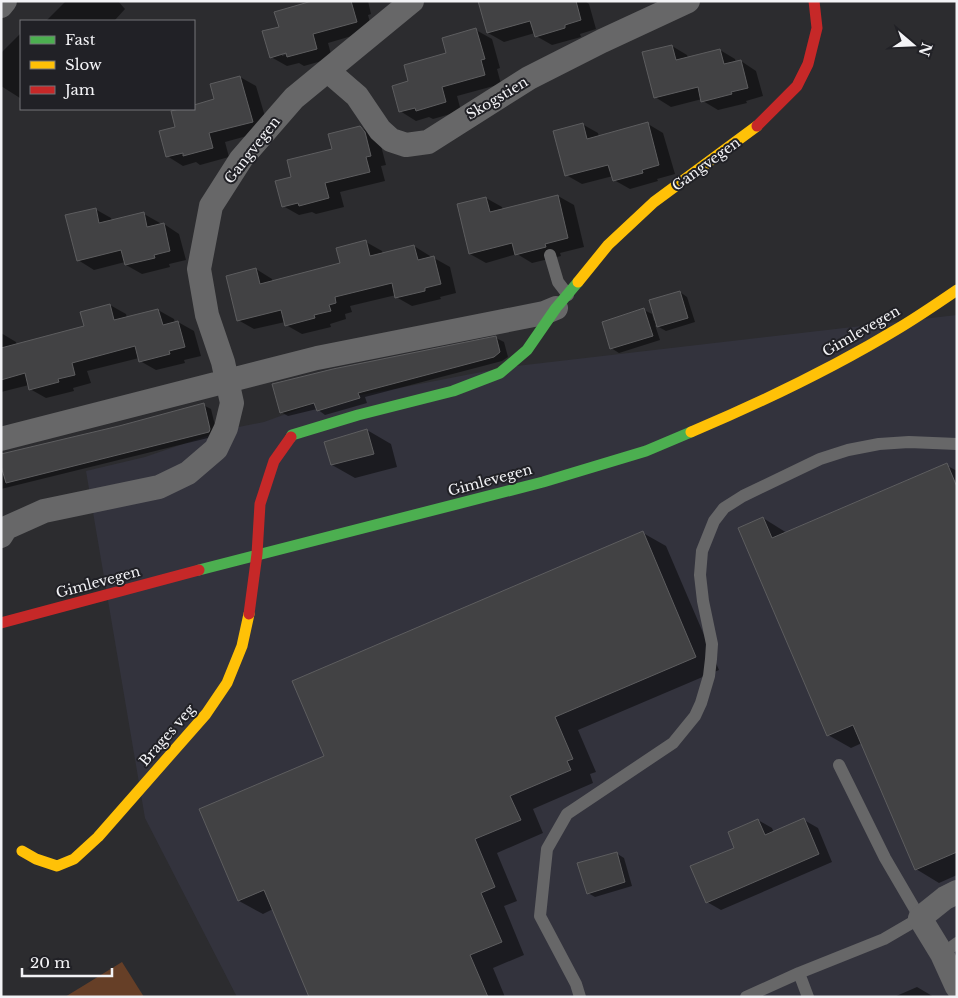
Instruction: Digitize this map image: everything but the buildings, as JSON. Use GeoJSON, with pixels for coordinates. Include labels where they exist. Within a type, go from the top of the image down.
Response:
{"type":"FeatureCollection","features":[{"type":"Feature","properties":{"kind":"street"},"geometry":{"type":"LineString","coordinates":[[1,6],[6,1]]}},
{"type":"Feature","properties":{"kind":"street","name":"Gangvegen"},"geometry":{"type":"LineString","coordinates":[[1,536],[6,528],[44,511],[159,487],[188,473],[216,449],[226,428],[232,404],[223,362],[206,315],[199,269],[210,206],[241,159],[294,98],[328,72],[393,15],[412,1]]}},
{"type":"Feature","properties":{"kind":"street","name":"Skogstien"},"geometry":{"type":"LineString","coordinates":[[328,72],[357,96],[380,130],[391,140],[406,145],[428,142],[529,78],[688,1]]}},
{"type":"Feature","properties":{"kind":"street","name":"Gangvegen"},"geometry":{"type":"LineString","coordinates":[[257,554],[260,504],[274,461],[292,435],[358,415],[453,392],[500,373],[527,350],[562,302],[608,245],[654,202],[753,130],[797,86],[808,64],[817,28],[814,1]]}},
{"type":"Feature","properties":{"kind":"street","name":"Gimlevegen"},"geometry":{"type":"LineString","coordinates":[[1,622],[257,554],[543,482],[646,451],[726,417],[828,368],[899,328],[957,290]]}},
{"type":"Feature","properties":{"kind":"street"},"geometry":{"type":"LineString","coordinates":[[1,439],[317,358],[544,313],[562,302]]}},
{"type":"Feature","properties":{"kind":"street","name":"Brages veg"},"geometry":{"type":"LineString","coordinates":[[22,850],[36,860],[57,866],[74,859],[98,837],[206,714],[228,683],[242,646],[250,611],[257,554]]}},
{"type":"Feature","properties":{"kind":"street"},"geometry":{"type":"LineString","coordinates":[[957,892],[945,898],[920,918],[949,949],[957,987]]}},
{"type":"Feature","properties":{"kind":"lane"},"geometry":{"type":"LineString","coordinates":[[550,255],[562,302]]}},
{"type":"Feature","properties":{"kind":"lane"},"geometry":{"type":"LineString","coordinates":[[580,997],[576,984],[540,916],[547,849],[567,814],[672,743],[695,716],[709,676],[711,659],[712,644],[700,575],[702,551],[714,521],[724,508],[743,496],[820,459],[848,450],[879,444],[909,442],[957,444]]}},
{"type":"Feature","properties":{"kind":"lane"},"geometry":{"type":"LineString","coordinates":[[746,997],[799,973],[884,939],[920,918],[884,858],[840,765]]}},
{"type":"Feature","properties":{"kind":"lane"},"geometry":{"type":"LineString","coordinates":[[799,973],[808,997]]}},
{"type":"Feature","properties":{"kind":"shaded area"},"geometry":{"type":"Polygon","coordinates":[[[957,315],[957,997],[237,997],[145,818],[86,471],[145,457],[224,430],[264,422],[316,403],[507,367],[957,315]]]}},
{"type":"Feature","properties":{"kind":"shaded area"},"geometry":{"type":"Polygon","coordinates":[[[122,962],[144,997],[65,997],[122,962]]]}},
{"type":"Feature","properties":{"kind":"traffic: fast"},"geometry":{"type":"LineString","coordinates":[[291,437],[292,435],[358,415],[453,391],[500,373],[527,350],[556,308],[578,282]]}},
{"type":"Feature","properties":{"kind":"traffic: fast"},"geometry":{"type":"LineString","coordinates":[[199,570],[543,482],[646,451],[691,432]]}},
{"type":"Feature","properties":{"kind":"traffic: slow"},"geometry":{"type":"LineString","coordinates":[[578,282],[608,245],[654,202],[757,126]]}},
{"type":"Feature","properties":{"kind":"traffic: slow"},"geometry":{"type":"LineString","coordinates":[[691,432],[823,371],[874,343],[957,290]]}},
{"type":"Feature","properties":{"kind":"traffic: slow"},"geometry":{"type":"LineString","coordinates":[[22,851],[36,859],[57,866],[74,859],[98,837],[206,714],[227,683],[242,646],[249,614]]}},
{"type":"Feature","properties":{"kind":"traffic: jam"},"geometry":{"type":"LineString","coordinates":[[757,126],[797,86],[808,64],[817,28],[814,1]]}},
{"type":"Feature","properties":{"kind":"traffic: jam"},"geometry":{"type":"LineString","coordinates":[[249,614],[257,554],[260,504],[274,461],[291,437]]}},
{"type":"Feature","properties":{"kind":"traffic: jam"},"geometry":{"type":"LineString","coordinates":[[1,623],[199,570]]}}]}
